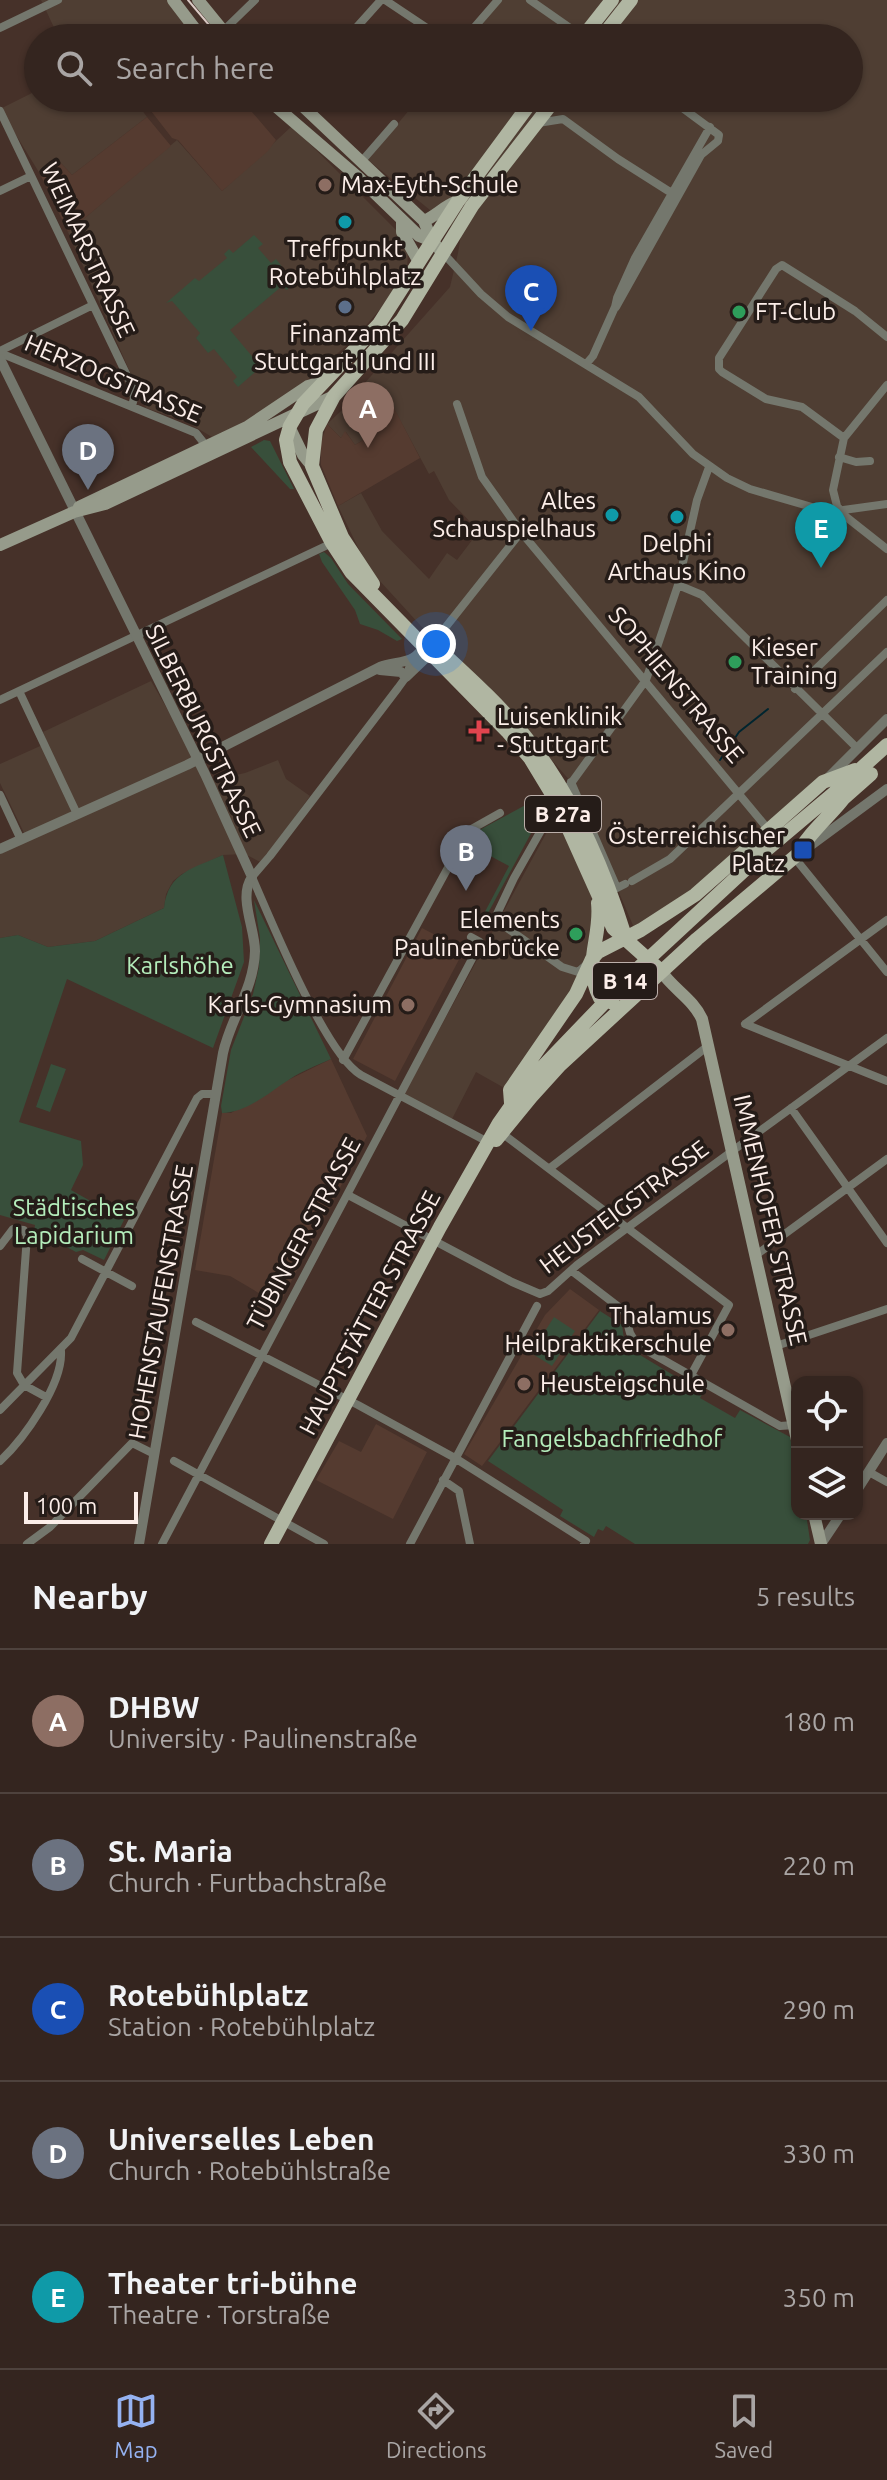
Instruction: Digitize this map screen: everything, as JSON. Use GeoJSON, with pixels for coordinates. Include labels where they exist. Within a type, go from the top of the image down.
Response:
{"type":"FeatureCollection","features":[{"type":"Feature","properties":{"kind":"main road"},"geometry":{"type":"LineString","coordinates":[[173,0],[189,24]]}},
{"type":"Feature","properties":{"kind":"main road"},"geometry":{"type":"LineString","coordinates":[[198,0],[217,24]]}},
{"type":"Feature","properties":{"kind":"main road"},"geometry":{"type":"LineString","coordinates":[[594,24],[612,0]]}},
{"type":"Feature","properties":{"kind":"main road"},"geometry":{"type":"LineString","coordinates":[[616,24],[631,0]]}},
{"type":"Feature","properties":{"kind":"main road"},"geometry":{"type":"LineString","coordinates":[[284,112],[419,236],[432,241]]}},
{"type":"Feature","properties":{"kind":"main road"},"geometry":{"type":"LineString","coordinates":[[295,121],[305,116],[306,112]]}},
{"type":"Feature","properties":{"kind":"main road"},"geometry":{"type":"LineString","coordinates":[[310,112],[424,221],[432,241],[443,253]]}},
{"type":"Feature","properties":{"kind":"main road"},"geometry":{"type":"LineString","coordinates":[[286,447],[289,421],[379,324],[520,112]]}},
{"type":"Feature","properties":{"kind":"main road"},"geometry":{"type":"LineString","coordinates":[[312,466],[316,430],[334,396],[402,320],[465,216],[545,112]]}},
{"type":"Feature","properties":{"kind":"main road"},"geometry":{"type":"LineString","coordinates":[[498,144],[499,157],[508,160]]}},
{"type":"Feature","properties":{"kind":"main road"},"geometry":{"type":"LineString","coordinates":[[424,221],[443,206],[458,201]]}},
{"type":"Feature","properties":{"kind":"main road"},"geometry":{"type":"LineString","coordinates":[[402,220],[402,232],[419,262]]}},
{"type":"Feature","properties":{"kind":"main road"},"geometry":{"type":"LineString","coordinates":[[112,496],[262,424],[308,386],[326,381]]}},
{"type":"Feature","properties":{"kind":"main road"},"geometry":{"type":"LineString","coordinates":[[0,545],[74,512],[87,510],[207,447],[262,424],[289,421],[334,396]]}},
{"type":"Feature","properties":{"kind":"main road"},"geometry":{"type":"LineString","coordinates":[[289,421],[303,455],[312,466]]}},
{"type":"Feature","properties":{"kind":"main road"},"geometry":{"type":"LineString","coordinates":[[262,424],[286,447]]}},
{"type":"Feature","properties":{"kind":"main road","name":"B 27a"},"geometry":{"type":"LineString","coordinates":[[286,447],[290,462],[332,543],[364,588],[429,647]]}},
{"type":"Feature","properties":{"kind":"main road","name":"B 27a"},"geometry":{"type":"LineString","coordinates":[[312,466],[342,537],[368,579],[429,647],[522,741],[567,799],[584,832],[613,928],[663,974]]}},
{"type":"Feature","properties":{"kind":"main road","name":"B 27a"},"geometry":{"type":"LineString","coordinates":[[522,741],[556,801],[597,895],[608,909]]}},
{"type":"Feature","properties":{"kind":"main road","name":"HAUPTSTÄTTER STRASSE"},"geometry":{"type":"LineString","coordinates":[[271,1544],[433,1240],[511,1104],[541,1068],[631,975],[784,834],[887,745]]}},
{"type":"Feature","properties":{"kind":"main road","name":"HAUPTSTÄTTER STRASSE"},"geometry":{"type":"LineString","coordinates":[[748,869],[790,842],[887,758]]}},
{"type":"Feature","properties":{"kind":"main road"},"geometry":{"type":"LineString","coordinates":[[626,1001],[592,992],[592,959],[601,950],[627,939],[695,895],[823,782],[866,765]]}},
{"type":"Feature","properties":{"kind":"main road"},"geometry":{"type":"LineString","coordinates":[[488,1142],[495,1141],[503,1134],[545,1080],[626,1001],[663,974],[796,856],[801,845],[843,799]]}},
{"type":"Feature","properties":{"kind":"main road"},"geometry":{"type":"LineString","coordinates":[[608,909],[630,921],[651,922]]}},
{"type":"Feature","properties":{"kind":"main road","name":"B 27a"},"geometry":{"type":"LineString","coordinates":[[592,959],[608,909]]}},
{"type":"Feature","properties":{"kind":"main road","name":"IMMENHOFER STRASSE"},"geometry":{"type":"LineString","coordinates":[[663,974],[697,1009],[708,1046],[791,1412]]}},
{"type":"Feature","properties":{"kind":"main road","name":"HAUPTSTÄTTER STRASSE"},"geometry":{"type":"LineString","coordinates":[[511,1104],[510,1090],[592,992]]}},
{"type":"Feature","properties":{"kind":"main road"},"geometry":{"type":"LineString","coordinates":[[815,1520],[821,1544]]}},
{"type":"Feature","properties":{"kind":"street"},"geometry":{"type":"LineString","coordinates":[[0,28],[58,0]]}},
{"type":"Feature","properties":{"kind":"street"},"geometry":{"type":"LineString","coordinates":[[235,24],[255,0]]}},
{"type":"Feature","properties":{"kind":"street"},"geometry":{"type":"LineString","coordinates":[[360,24],[383,0],[420,24]]}},
{"type":"Feature","properties":{"kind":"street"},"geometry":{"type":"LineString","coordinates":[[477,24],[498,0]]}},
{"type":"Feature","properties":{"kind":"street"},"geometry":{"type":"LineString","coordinates":[[530,0],[563,24]]}},
{"type":"Feature","properties":{"kind":"street","name":"WEIMARSTRASSE"},"geometry":{"type":"LineString","coordinates":[[0,111],[134,392],[132,406]]}},
{"type":"Feature","properties":{"kind":"street"},"geometry":{"type":"LineString","coordinates":[[615,307],[701,155],[718,141],[719,135],[689,112]]}},
{"type":"Feature","properties":{"kind":"street"},"geometry":{"type":"LineString","coordinates":[[535,124],[563,119],[670,192]]}},
{"type":"Feature","properties":{"kind":"street"},"geometry":{"type":"LineString","coordinates":[[361,162],[394,124]]}},
{"type":"Feature","properties":{"kind":"street"},"geometry":{"type":"LineString","coordinates":[[587,363],[593,356],[635,258],[670,192],[710,127]]}},
{"type":"Feature","properties":{"kind":"street"},"geometry":{"type":"LineString","coordinates":[[0,191],[31,176]]}},
{"type":"Feature","properties":{"kind":"street"},"geometry":{"type":"LineString","coordinates":[[670,192],[682,188]]}},
{"type":"Feature","properties":{"kind":"street"},"geometry":{"type":"LineString","coordinates":[[443,253],[474,287],[508,317],[639,397],[709,467],[750,489],[829,512],[887,504]]}},
{"type":"Feature","properties":{"kind":"street"},"geometry":{"type":"LineString","coordinates":[[844,438],[802,407],[766,399],[722,372],[718,363],[776,269],[782,265],[855,311],[887,337]]}},
{"type":"Feature","properties":{"kind":"street"},"geometry":{"type":"LineString","coordinates":[[0,354],[93,305]]}},
{"type":"Feature","properties":{"kind":"street","name":"HERZOGSTRASSE"},"geometry":{"type":"LineString","coordinates":[[0,354],[196,433],[207,447]]}},
{"type":"Feature","properties":{"kind":"street","name":"SILBERBURGSTRASSE"},"geometry":{"type":"LineString","coordinates":[[0,354],[74,512],[198,759],[329,1038],[355,1072],[488,1142]]}},
{"type":"Feature","properties":{"kind":"street"},"geometry":{"type":"LineString","coordinates":[[885,387],[844,438],[833,490],[840,511],[887,549]]}},
{"type":"Feature","properties":{"kind":"street","name":"SOPHIENSTRASSE"},"geometry":{"type":"LineString","coordinates":[[457,404],[482,477],[521,532],[768,829]]}},
{"type":"Feature","properties":{"kind":"street"},"geometry":{"type":"LineString","coordinates":[[839,457],[856,462],[870,461]]}},
{"type":"Feature","properties":{"kind":"street"},"geometry":{"type":"LineString","coordinates":[[592,992],[497,919],[498,910],[571,782],[646,680],[678,585],[697,500],[709,467]]}},
{"type":"Feature","properties":{"kind":"street"},"geometry":{"type":"LineString","coordinates":[[252,877],[521,532]]}},
{"type":"Feature","properties":{"kind":"street"},"geometry":{"type":"LineString","coordinates":[[0,700],[332,543]]}},
{"type":"Feature","properties":{"kind":"street"},"geometry":{"type":"LineString","coordinates":[[678,585],[702,595],[858,749]]}},
{"type":"Feature","properties":{"kind":"street"},"geometry":{"type":"LineString","coordinates":[[795,689],[887,600]]}},
{"type":"Feature","properties":{"kind":"street"},"geometry":{"type":"LineString","coordinates":[[0,849],[198,759],[394,661],[412,659],[429,647]]}},
{"type":"Feature","properties":{"kind":"street"},"geometry":{"type":"LineString","coordinates":[[571,782],[625,884],[670,859],[887,652]]}},
{"type":"Feature","properties":{"kind":"street"},"geometry":{"type":"LineString","coordinates":[[406,677],[412,659]]}},
{"type":"Feature","properties":{"kind":"street"},"geometry":{"type":"LineString","coordinates":[[371,672],[390,670],[401,672],[406,677]]}},
{"type":"Feature","properties":{"kind":"street"},"geometry":{"type":"LineString","coordinates":[[19,691],[77,814]]}},
{"type":"Feature","properties":{"kind":"street"},"geometry":{"type":"LineString","coordinates":[[823,782],[887,719]]}},
{"type":"Feature","properties":{"kind":"street"},"geometry":{"type":"LineString","coordinates":[[887,789],[796,856],[887,972]]}},
{"type":"Feature","properties":{"kind":"street"},"geometry":{"type":"LineString","coordinates":[[0,795],[21,840]]}},
{"type":"Feature","properties":{"kind":"street"},"geometry":{"type":"LineString","coordinates":[[343,1060],[468,831],[500,813]]}},
{"type":"Feature","properties":{"kind":"street","name":"HOHENSTAUFENSTRASSE"},"geometry":{"type":"LineString","coordinates":[[139,1544],[221,1066],[229,1032],[247,995],[253,972],[254,937],[246,891],[252,877]]}},
{"type":"Feature","properties":{"kind":"street"},"geometry":{"type":"LineString","coordinates":[[887,920],[745,1024],[887,1081]]}},
{"type":"Feature","properties":{"kind":"street","name":"TÜBINGER STRASSE"},"geometry":{"type":"LineString","coordinates":[[162,1544],[480,942],[471,937]]}},
{"type":"Feature","properties":{"kind":"street"},"geometry":{"type":"LineString","coordinates":[[562,967],[578,972],[592,959]]}},
{"type":"Feature","properties":{"kind":"street","name":"HEUSTEIGSTRASSE"},"geometry":{"type":"LineString","coordinates":[[433,1240],[540,1294],[548,1291],[627,1228],[887,1038]]}},
{"type":"Feature","properties":{"kind":"street"},"geometry":{"type":"LineString","coordinates":[[550,1168],[708,1046]]}},
{"type":"Feature","properties":{"kind":"street"},"geometry":{"type":"LineString","coordinates":[[0,1410],[34,1379],[71,1338],[197,1098],[202,1094],[216,1094]]}},
{"type":"Feature","properties":{"kind":"street"},"geometry":{"type":"LineString","coordinates":[[791,1108],[887,1243]]}},
{"type":"Feature","properties":{"kind":"street"},"geometry":{"type":"LineString","coordinates":[[503,1134],[729,1305],[690,1377]]}},
{"type":"Feature","properties":{"kind":"street"},"geometry":{"type":"LineString","coordinates":[[756,1255],[887,1159]]}},
{"type":"Feature","properties":{"kind":"street"},"geometry":{"type":"LineString","coordinates":[[348,1195],[433,1240]]}},
{"type":"Feature","properties":{"kind":"street"},"geometry":{"type":"LineString","coordinates":[[0,1246],[13,1229],[26,1233],[17,1373],[24,1385],[46,1397]]}},
{"type":"Feature","properties":{"kind":"street"},"geometry":{"type":"LineString","coordinates":[[82,1259],[132,1286]]}},
{"type":"Feature","properties":{"kind":"street"},"geometry":{"type":"LineString","coordinates":[[572,1271],[624,1311],[637,1345],[780,1426],[791,1425]]}},
{"type":"Feature","properties":{"kind":"street","name":"HEUSTEIGSTRASSE"},"geometry":{"type":"LineString","coordinates":[[410,1544],[537,1306]]}},
{"type":"Feature","properties":{"kind":"street"},"geometry":{"type":"LineString","coordinates":[[776,1346],[887,1309]]}},
{"type":"Feature","properties":{"kind":"street"},"geometry":{"type":"LineString","coordinates":[[196,1322],[455,1458],[585,1543]]}},
{"type":"Feature","properties":{"kind":"street"},"geometry":{"type":"LineString","coordinates":[[0,1461],[37,1418],[62,1362],[61,1351]]}},
{"type":"Feature","properties":{"kind":"street"},"geometry":{"type":"LineString","coordinates":[[27,1544],[63,1515],[132,1443],[154,1454]]}},
{"type":"Feature","properties":{"kind":"street"},"geometry":{"type":"LineString","coordinates":[[863,1481],[887,1443]]}},
{"type":"Feature","properties":{"kind":"street"},"geometry":{"type":"LineString","coordinates":[[174,1461],[324,1544]]}},
{"type":"Feature","properties":{"kind":"street"},"geometry":{"type":"LineString","coordinates":[[869,1472],[887,1482]]}},
{"type":"Feature","properties":{"kind":"street"},"geometry":{"type":"LineString","coordinates":[[443,1480],[459,1491],[470,1544]]}},
{"type":"Feature","properties":{"kind":"street"},"geometry":{"type":"LineString","coordinates":[[821,1544],[837,1520]]}},
{"type":"Feature","properties":{"kind":"shaded area"},"geometry":{"type":"Polygon","coordinates":[[[41,0],[173,0],[190,24],[52,24],[41,0]]]}},
{"type":"Feature","properties":{"kind":"shaded area"},"geometry":{"type":"Polygon","coordinates":[[[500,0],[887,0],[887,713],[833,767],[692,892],[635,930],[572,783],[527,732],[442,649],[368,568],[338,506],[361,493],[382,531],[429,579],[447,553],[457,560],[479,531],[449,500],[434,471],[429,474],[394,409],[388,411],[374,393],[381,413],[369,417],[358,427],[365,439],[355,445],[346,432],[341,438],[327,424],[355,398],[450,287],[461,235],[368,160],[407,112],[863,112],[863,24],[480,24],[500,0]]]}},
{"type":"Feature","properties":{"kind":"shaded area"},"geometry":{"type":"Polygon","coordinates":[[[24,97],[24,112],[143,112],[147,117],[72,175],[58,160],[40,174],[0,109],[24,97]]]}},
{"type":"Feature","properties":{"kind":"shaded area","name":"Max-Eyth-Schule"},"geometry":{"type":"Polygon","coordinates":[[[152,112],[252,112],[276,140],[268,151],[222,191],[178,140],[172,138],[152,112]]]}},
{"type":"Feature","properties":{"kind":"shaded area"},"geometry":{"type":"Polygon","coordinates":[[[147,117],[171,146],[68,232],[40,174],[58,160],[72,175],[147,117]]]}},
{"type":"Feature","properties":{"kind":"shaded area"},"geometry":{"type":"Polygon","coordinates":[[[292,126],[397,231],[408,254],[407,269],[382,307],[355,338],[290,395],[223,434],[212,437],[187,422],[146,408],[68,232],[177,140],[222,191],[292,126]]]}},
{"type":"Feature","properties":{"kind":"shaded area"},"geometry":{"type":"Polygon","coordinates":[[[378,391],[387,411],[394,408],[420,458],[338,506],[321,465],[321,443],[327,424],[341,438],[345,431],[355,445],[385,427],[374,392],[378,391]]]}},
{"type":"Feature","properties":{"kind":"shaded area"},"geometry":{"type":"Polygon","coordinates":[[[151,681],[209,781],[245,773],[278,760],[286,779],[310,796],[262,863],[245,854],[223,855],[182,874],[173,881],[166,894],[164,908],[95,941],[48,947],[18,935],[0,938],[0,847],[25,835],[0,783],[0,764],[47,743],[43,732],[151,681]]]}},
{"type":"Feature","properties":{"kind":"shaded area"},"geometry":{"type":"Polygon","coordinates":[[[560,824],[591,895],[594,911],[592,939],[573,996],[508,1090],[476,1072],[452,1119],[404,1094],[548,830],[560,824]]]}},
{"type":"Feature","properties":{"kind":"shaded area","name":"Karls-Gymnasium"},"geometry":{"type":"Polygon","coordinates":[[[422,928],[464,950],[395,1081],[353,1059],[422,928]]]}},
{"type":"Feature","properties":{"kind":"shaded area"},"geometry":{"type":"Polygon","coordinates":[[[331,1059],[367,1136],[281,1301],[274,1302],[230,1276],[195,1270],[222,1113],[231,1113],[331,1059]]]}},
{"type":"Feature","properties":{"kind":"shaded area","name":"Heusteigschule"},"geometry":{"type":"Polygon","coordinates":[[[570,1289],[599,1310],[482,1466],[464,1454],[545,1315],[570,1289]]]}},
{"type":"Feature","properties":{"kind":"shaded area"},"geometry":{"type":"Polygon","coordinates":[[[376,1424],[427,1452],[393,1519],[316,1480],[339,1441],[361,1452],[376,1424]]]}},
{"type":"Feature","properties":{"kind":"green space"},"geometry":{"type":"Polygon","coordinates":[[[254,235],[263,244],[258,248],[271,263],[276,259],[293,281],[287,290],[282,286],[230,330],[261,367],[238,387],[233,381],[237,377],[214,349],[208,353],[196,338],[200,333],[172,301],[166,303],[195,278],[199,281],[227,258],[224,254],[229,249],[233,253],[254,235]]]}},
{"type":"Feature","properties":{"kind":"green space"},"geometry":{"type":"Polygon","coordinates":[[[264,440],[270,441],[294,489],[290,489],[251,447],[264,440]]]}},
{"type":"Feature","properties":{"kind":"green space"},"geometry":{"type":"Polygon","coordinates":[[[324,552],[348,584],[402,639],[397,641],[360,624],[355,610],[322,562],[319,554],[324,552]]]}},
{"type":"Feature","properties":{"kind":"green space"},"geometry":{"type":"Polygon","coordinates":[[[531,802],[543,811],[480,928],[477,927],[509,866],[468,844],[472,834],[531,802]]]}},
{"type":"Feature","properties":{"kind":"green space","name":"Karlshöhe"},"geometry":{"type":"Polygon","coordinates":[[[223,855],[242,927],[244,962],[213,1048],[67,979],[19,1122],[81,1141],[83,1165],[71,1190],[124,1220],[104,1260],[83,1250],[76,1252],[34,1230],[35,1225],[0,1215],[0,938],[18,935],[48,947],[95,941],[164,908],[166,896],[177,879],[223,855]]]}},
{"type":"Feature","properties":{"kind":"green space"},"geometry":{"type":"Polygon","coordinates":[[[254,900],[331,1059],[295,1076],[249,1105],[222,1113],[231,1050],[253,994],[259,967],[260,938],[254,900]]]}},
{"type":"Feature","properties":{"kind":"green space"},"geometry":{"type":"Polygon","coordinates":[[[51,1064],[66,1069],[50,1112],[36,1107],[51,1064]]]}},
{"type":"Feature","properties":{"kind":"green space","name":"Fangelsbachfriedhof"},"geometry":{"type":"Polygon","coordinates":[[[600,1311],[622,1325],[625,1346],[703,1393],[700,1398],[735,1418],[740,1410],[790,1437],[791,1520],[807,1520],[810,1540],[808,1544],[635,1544],[606,1526],[603,1531],[598,1529],[594,1537],[560,1516],[563,1510],[488,1461],[600,1311]]]}},
{"type":"Feature","properties":{"kind":"green space"},"geometry":{"type":"Polygon","coordinates":[[[554,1317],[575,1331],[552,1366],[531,1353],[554,1317]]]}},
{"type":"Feature","properties":{"kind":"waterway"},"geometry":{"type":"LineString","coordinates":[[720,760],[739,732],[768,709]]}},
{"type":"Feature","properties":{"kind":"tram line"},"geometry":{"type":"LineString","coordinates":[[188,0],[208,24]]}},
{"type":"Feature","properties":{"kind":"place","name":"Max-Eyth-Schule"},"geometry":{"type":"Point","coordinates":[325,185]}},
{"type":"Feature","properties":{"kind":"place","name":"Treffpunkt Rotebühlplatz"},"geometry":{"type":"Point","coordinates":[345,222]}},
{"type":"Feature","properties":{"kind":"place","name":"Finanzamt Stuttgart I und III"},"geometry":{"type":"Point","coordinates":[345,307]}},
{"type":"Feature","properties":{"kind":"place","name":"FT-Club"},"geometry":{"type":"Point","coordinates":[739,312]}},
{"type":"Feature","properties":{"kind":"place","name":"Rotebühlplatz"},"geometry":{"type":"Point","coordinates":[531,331]}},
{"type":"Feature","properties":{"kind":"place","name":"DHBW"},"geometry":{"type":"Point","coordinates":[368,448]}},
{"type":"Feature","properties":{"kind":"place","name":"Universelles Leben"},"geometry":{"type":"Point","coordinates":[88,490]}},
{"type":"Feature","properties":{"kind":"place","name":"Altes Schauspielhaus"},"geometry":{"type":"Point","coordinates":[612,515]}},
{"type":"Feature","properties":{"kind":"place","name":"Delphi Arthaus Kino"},"geometry":{"type":"Point","coordinates":[677,517]}},
{"type":"Feature","properties":{"kind":"place","name":"Theater tri-bühne"},"geometry":{"type":"Point","coordinates":[821,568]}},
{"type":"Feature","properties":{"kind":"place","name":"Kieser Training"},"geometry":{"type":"Point","coordinates":[735,662]}},
{"type":"Feature","properties":{"kind":"place","name":"Luisenklinik - Stuttgart"},"geometry":{"type":"Point","coordinates":[479,731]}},
{"type":"Feature","properties":{"kind":"place","name":"Österreichischer Platz"},"geometry":{"type":"Point","coordinates":[803,850]}},
{"type":"Feature","properties":{"kind":"place","name":"St. Maria"},"geometry":{"type":"Point","coordinates":[466,891]}},
{"type":"Feature","properties":{"kind":"place","name":"Elements Paulinenbrücke"},"geometry":{"type":"Point","coordinates":[576,934]}},
{"type":"Feature","properties":{"kind":"place","name":"Karls-Gymnasium"},"geometry":{"type":"Point","coordinates":[408,1005]}},
{"type":"Feature","properties":{"kind":"place","name":"Thalamus Heilpraktikerschule"},"geometry":{"type":"Point","coordinates":[728,1330]}},
{"type":"Feature","properties":{"kind":"place","name":"Heusteigschule"},"geometry":{"type":"Point","coordinates":[524,1384]}},
{"type":"Feature","properties":{"kind":"park label","name":"Städtisches Lapidarium"},"geometry":{"type":"Point","coordinates":[74,1222]}}]}
